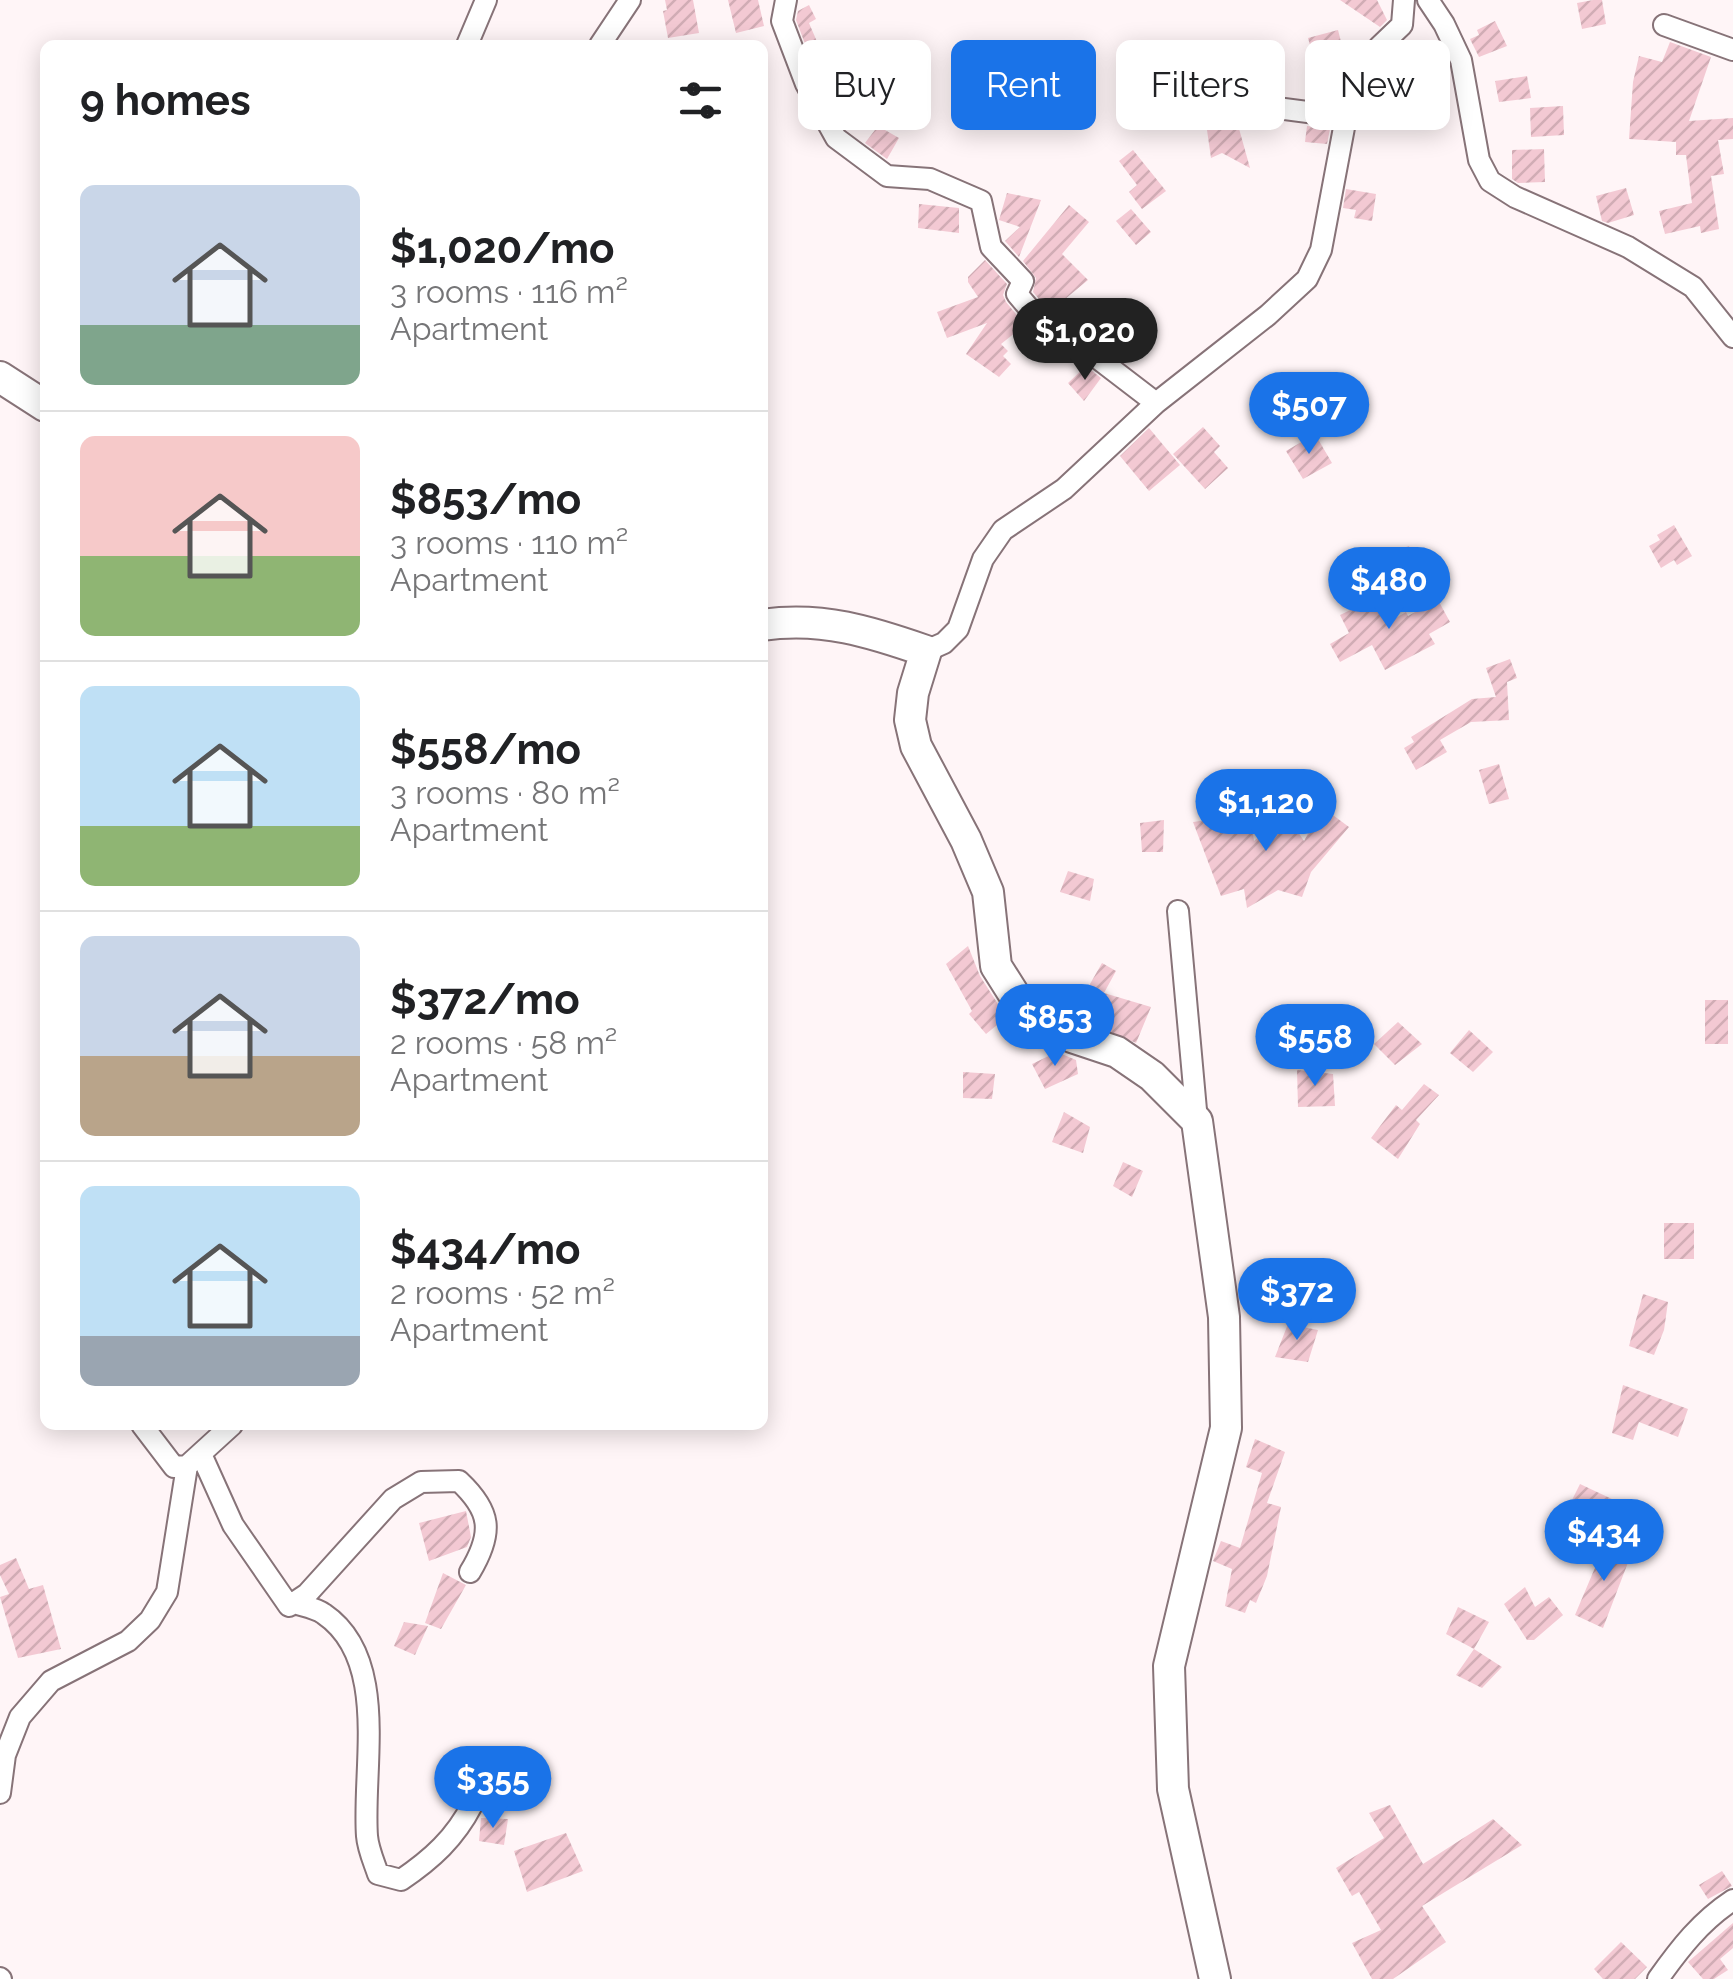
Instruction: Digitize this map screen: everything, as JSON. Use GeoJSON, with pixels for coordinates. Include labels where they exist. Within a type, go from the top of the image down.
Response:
{"type":"FeatureCollection","features":[{"type":"Feature","properties":{"kind":"street"},"geometry":{"type":"LineString","coordinates":[[469,40],[486,0]]}},
{"type":"Feature","properties":{"kind":"street"},"geometry":{"type":"LineString","coordinates":[[603,40],[630,0]]}},
{"type":"Feature","properties":{"kind":"street"},"geometry":{"type":"LineString","coordinates":[[786,0],[782,21],[806,84],[836,138],[887,176],[930,178],[981,200],[991,247],[1024,281],[1017,294],[1044,326],[1062,330],[1156,403]]}},
{"type":"Feature","properties":{"kind":"street"},"geometry":{"type":"LineString","coordinates":[[1386,40],[1402,25],[1404,0]]}},
{"type":"Feature","properties":{"kind":"street"},"geometry":{"type":"LineString","coordinates":[[1428,0],[1461,60],[1479,160],[1490,181],[1515,197],[1628,247],[1692,287],[1733,336]]}},
{"type":"Feature","properties":{"kind":"street"},"geometry":{"type":"LineString","coordinates":[[1664,25],[1733,50]]}},
{"type":"Feature","properties":{"kind":"street"},"geometry":{"type":"LineString","coordinates":[[1197,1122],[1152,1076],[1117,1052],[1072,1037],[1027,1015],[996,966],[988,892],[966,840],[916,746],[910,720],[913,693],[926,652],[944,643],[958,629],[983,559],[1003,530],[1064,489],[1156,403],[1268,315],[1307,279],[1322,250],[1344,130]]}},
{"type":"Feature","properties":{"kind":"street"},"geometry":{"type":"LineString","coordinates":[[0,378],[40,403]]}},
{"type":"Feature","properties":{"kind":"street"},"geometry":{"type":"LineString","coordinates":[[768,625],[812,621],[861,628],[926,652]]}},
{"type":"Feature","properties":{"kind":"street"},"geometry":{"type":"LineString","coordinates":[[1178,911],[1197,1122],[1224,1317],[1226,1428],[1169,1666],[1173,1790],[1216,1979]]}},
{"type":"Feature","properties":{"kind":"street"},"geometry":{"type":"LineString","coordinates":[[146,1430],[174,1467],[194,1460],[227,1430]]}},
{"type":"Feature","properties":{"kind":"street"},"geometry":{"type":"LineString","coordinates":[[194,1460],[233,1525],[290,1606],[322,1612],[348,1638],[368,1699],[368,1842],[378,1874],[401,1880],[427,1862],[458,1833],[472,1805]]}},
{"type":"Feature","properties":{"kind":"street"},"geometry":{"type":"LineString","coordinates":[[0,1794],[5,1755],[20,1717],[51,1681],[128,1641],[150,1620],[167,1592],[194,1460]]}},
{"type":"Feature","properties":{"kind":"street"},"geometry":{"type":"LineString","coordinates":[[294,1604],[393,1500],[421,1482],[458,1480],[482,1502],[486,1524],[478,1558],[470,1572]]}},
{"type":"Feature","properties":{"kind":"street"},"geometry":{"type":"LineString","coordinates":[[1658,1979],[1685,1941],[1711,1914],[1733,1900]]}},
{"type":"Feature","properties":{"kind":"building"},"geometry":{"type":"Polygon","coordinates":[[[665,0],[693,0],[699,33],[668,38],[665,0]]]}},
{"type":"Feature","properties":{"kind":"building"},"geometry":{"type":"Polygon","coordinates":[[[728,0],[758,0],[764,26],[736,33],[728,0]]]}},
{"type":"Feature","properties":{"kind":"building"},"geometry":{"type":"Polygon","coordinates":[[[1340,0],[1377,0],[1387,20],[1380,27],[1340,0]]]}},
{"type":"Feature","properties":{"kind":"building"},"geometry":{"type":"Polygon","coordinates":[[[1602,0],[1606,24],[1582,29],[1577,3],[1602,0]]]}},
{"type":"Feature","properties":{"kind":"building"},"geometry":{"type":"Polygon","coordinates":[[[809,5],[816,19],[809,23],[816,40],[804,40],[796,20],[798,11],[809,5]]]}},
{"type":"Feature","properties":{"kind":"building"},"geometry":{"type":"Polygon","coordinates":[[[1495,21],[1507,46],[1479,57],[1470,39],[1479,35],[1477,30],[1495,21]]]}},
{"type":"Feature","properties":{"kind":"building"},"geometry":{"type":"Polygon","coordinates":[[[1338,30],[1341,40],[1309,40],[1338,30]]]}},
{"type":"Feature","properties":{"kind":"building"},"geometry":{"type":"Polygon","coordinates":[[[1670,42],[1711,57],[1689,121],[1733,118],[1733,139],[1718,140],[1724,174],[1711,176],[1719,229],[1701,233],[1700,226],[1665,234],[1659,211],[1692,203],[1686,155],[1676,155],[1676,142],[1629,139],[1639,56],[1662,62],[1670,42]]]}},
{"type":"Feature","properties":{"kind":"building"},"geometry":{"type":"Polygon","coordinates":[[[1527,76],[1531,98],[1499,102],[1495,81],[1527,76]]]}},
{"type":"Feature","properties":{"kind":"building"},"geometry":{"type":"Polygon","coordinates":[[[1563,106],[1564,135],[1531,137],[1530,108],[1563,106]]]}},
{"type":"Feature","properties":{"kind":"building"},"geometry":{"type":"Polygon","coordinates":[[[875,130],[885,130],[899,138],[887,159],[865,143],[875,130]]]}},
{"type":"Feature","properties":{"kind":"building"},"geometry":{"type":"Polygon","coordinates":[[[1207,130],[1239,130],[1250,168],[1222,153],[1211,158],[1207,130]]]}},
{"type":"Feature","properties":{"kind":"building"},"geometry":{"type":"Polygon","coordinates":[[[1306,130],[1330,130],[1327,144],[1305,142],[1306,130]]]}},
{"type":"Feature","properties":{"kind":"building"},"geometry":{"type":"Polygon","coordinates":[[[1544,149],[1545,182],[1518,183],[1512,179],[1512,150],[1544,149]]]}},
{"type":"Feature","properties":{"kind":"building"},"geometry":{"type":"Polygon","coordinates":[[[1133,150],[1166,191],[1142,209],[1129,192],[1137,185],[1119,161],[1133,150]]]}},
{"type":"Feature","properties":{"kind":"building"},"geometry":{"type":"Polygon","coordinates":[[[1626,188],[1634,215],[1608,223],[1602,221],[1596,196],[1626,188]]]}},
{"type":"Feature","properties":{"kind":"building"},"geometry":{"type":"Polygon","coordinates":[[[1346,189],[1376,194],[1372,221],[1354,218],[1356,210],[1343,208],[1346,189]]]}},
{"type":"Feature","properties":{"kind":"building"},"geometry":{"type":"Polygon","coordinates":[[[1007,193],[1041,200],[1019,257],[1005,241],[1020,227],[999,220],[1007,193]]]}},
{"type":"Feature","properties":{"kind":"building"},"geometry":{"type":"Polygon","coordinates":[[[919,204],[959,208],[959,233],[918,228],[919,204]]]}},
{"type":"Feature","properties":{"kind":"building"},"geometry":{"type":"Polygon","coordinates":[[[1069,205],[1089,222],[1062,254],[1088,280],[1059,304],[1056,301],[1047,308],[1033,292],[1036,278],[1023,261],[1069,205]]]}},
{"type":"Feature","properties":{"kind":"building"},"geometry":{"type":"Polygon","coordinates":[[[1131,209],[1151,232],[1136,245],[1116,221],[1131,209]]]}},
{"type":"Feature","properties":{"kind":"building"},"geometry":{"type":"Polygon","coordinates":[[[985,260],[1007,284],[1003,295],[1006,302],[1025,325],[1001,344],[1008,351],[1003,356],[1011,364],[999,377],[966,354],[987,323],[947,338],[937,312],[978,297],[968,277],[985,260]]]}},
{"type":"Feature","properties":{"kind":"building"},"geometry":{"type":"Polygon","coordinates":[[[1086,366],[1101,378],[1084,401],[1068,383],[1086,366]]]}},
{"type":"Feature","properties":{"kind":"building"},"geometry":{"type":"Polygon","coordinates":[[[1342,384],[1356,394],[1343,410],[1330,399],[1342,384]]]}},
{"type":"Feature","properties":{"kind":"building"},"geometry":{"type":"Polygon","coordinates":[[[1203,427],[1220,446],[1214,452],[1228,468],[1205,489],[1173,454],[1203,427]]]}},
{"type":"Feature","properties":{"kind":"building"},"geometry":{"type":"Polygon","coordinates":[[[1149,428],[1180,465],[1149,491],[1120,456],[1149,428]]]}},
{"type":"Feature","properties":{"kind":"building"},"geometry":{"type":"Polygon","coordinates":[[[1315,434],[1332,463],[1303,479],[1286,451],[1315,434]]]}},
{"type":"Feature","properties":{"kind":"building"},"geometry":{"type":"Polygon","coordinates":[[[1674,525],[1692,556],[1661,568],[1649,546],[1660,540],[1657,535],[1674,525]]]}},
{"type":"Feature","properties":{"kind":"building"},"geometry":{"type":"Polygon","coordinates":[[[1409,546],[1417,565],[1393,574],[1386,554],[1409,546]]]}},
{"type":"Feature","properties":{"kind":"building"},"geometry":{"type":"Polygon","coordinates":[[[1377,597],[1389,622],[1438,600],[1450,622],[1429,634],[1435,644],[1385,670],[1372,645],[1340,662],[1330,644],[1349,633],[1340,615],[1377,597]]]}},
{"type":"Feature","properties":{"kind":"building"},"geometry":{"type":"Polygon","coordinates":[[[1510,659],[1517,678],[1507,682],[1509,720],[1471,722],[1440,740],[1447,752],[1416,770],[1404,748],[1414,742],[1411,737],[1472,699],[1496,697],[1486,668],[1510,659]]]}},
{"type":"Feature","properties":{"kind":"building"},"geometry":{"type":"Polygon","coordinates":[[[1499,764],[1509,799],[1489,804],[1479,770],[1499,764]]]}},
{"type":"Feature","properties":{"kind":"building"},"geometry":{"type":"Polygon","coordinates":[[[1322,807],[1349,827],[1311,872],[1302,897],[1278,890],[1247,908],[1244,889],[1221,896],[1193,822],[1250,814],[1254,841],[1286,814],[1304,841],[1322,807]]]}},
{"type":"Feature","properties":{"kind":"building"},"geometry":{"type":"Polygon","coordinates":[[[1164,820],[1163,852],[1142,852],[1140,823],[1164,820]]]}},
{"type":"Feature","properties":{"kind":"building"},"geometry":{"type":"Polygon","coordinates":[[[1068,871],[1094,879],[1090,901],[1060,892],[1068,871]]]}},
{"type":"Feature","properties":{"kind":"building"},"geometry":{"type":"Polygon","coordinates":[[[968,946],[980,976],[1003,1012],[1002,1021],[986,1034],[969,1014],[972,1011],[946,964],[968,946]]]}},
{"type":"Feature","properties":{"kind":"building"},"geometry":{"type":"Polygon","coordinates":[[[1102,963],[1116,971],[1104,993],[1151,1007],[1136,1043],[1058,1009],[1070,990],[1082,998],[1102,963]]]}},
{"type":"Feature","properties":{"kind":"building"},"geometry":{"type":"Polygon","coordinates":[[[1705,1000],[1728,1000],[1728,1044],[1705,1044],[1705,1000]]]}},
{"type":"Feature","properties":{"kind":"building"},"geometry":{"type":"Polygon","coordinates":[[[1398,1022],[1422,1044],[1395,1065],[1374,1044],[1398,1022]]]}},
{"type":"Feature","properties":{"kind":"building"},"geometry":{"type":"Polygon","coordinates":[[[1469,1030],[1493,1052],[1473,1072],[1450,1053],[1469,1030]]]}},
{"type":"Feature","properties":{"kind":"building"},"geometry":{"type":"Polygon","coordinates":[[[1057,1052],[1076,1060],[1078,1074],[1045,1089],[1032,1064],[1057,1052]]]}},
{"type":"Feature","properties":{"kind":"building"},"geometry":{"type":"Polygon","coordinates":[[[1297,1070],[1333,1074],[1335,1106],[1298,1107],[1297,1070]]]}},
{"type":"Feature","properties":{"kind":"building"},"geometry":{"type":"Polygon","coordinates":[[[963,1072],[995,1074],[992,1099],[963,1098],[963,1072]]]}},
{"type":"Feature","properties":{"kind":"building"},"geometry":{"type":"Polygon","coordinates":[[[1424,1084],[1439,1095],[1416,1120],[1420,1124],[1398,1159],[1371,1138],[1396,1105],[1402,1110],[1424,1084]]]}},
{"type":"Feature","properties":{"kind":"building"},"geometry":{"type":"Polygon","coordinates":[[[1064,1112],[1090,1127],[1083,1153],[1052,1142],[1064,1112]]]}},
{"type":"Feature","properties":{"kind":"building"},"geometry":{"type":"Polygon","coordinates":[[[1123,1162],[1143,1171],[1132,1197],[1113,1186],[1123,1162]]]}},
{"type":"Feature","properties":{"kind":"building"},"geometry":{"type":"Polygon","coordinates":[[[1664,1223],[1694,1223],[1694,1259],[1664,1259],[1664,1223]]]}},
{"type":"Feature","properties":{"kind":"building"},"geometry":{"type":"Polygon","coordinates":[[[1643,1294],[1668,1302],[1664,1330],[1654,1355],[1629,1346],[1643,1294]]]}},
{"type":"Feature","properties":{"kind":"building"},"geometry":{"type":"Polygon","coordinates":[[[1288,1324],[1318,1330],[1308,1362],[1275,1357],[1288,1324]]]}},
{"type":"Feature","properties":{"kind":"building"},"geometry":{"type":"Polygon","coordinates":[[[1623,1385],[1688,1409],[1678,1437],[1639,1422],[1633,1440],[1612,1433],[1623,1385]]]}},
{"type":"Feature","properties":{"kind":"building"},"geometry":{"type":"Polygon","coordinates":[[[1255,1439],[1285,1452],[1267,1503],[1281,1507],[1267,1576],[1256,1603],[1250,1600],[1245,1613],[1225,1606],[1232,1569],[1213,1561],[1221,1541],[1240,1548],[1262,1473],[1246,1467],[1255,1439]]]}},
{"type":"Feature","properties":{"kind":"building"},"geometry":{"type":"Polygon","coordinates":[[[1580,1484],[1614,1500],[1603,1529],[1565,1514],[1580,1484]]]}},
{"type":"Feature","properties":{"kind":"building"},"geometry":{"type":"Polygon","coordinates":[[[466,1511],[471,1537],[467,1547],[429,1561],[419,1523],[466,1511]]]}},
{"type":"Feature","properties":{"kind":"building"},"geometry":{"type":"Polygon","coordinates":[[[1608,1537],[1632,1552],[1603,1628],[1575,1615],[1608,1537]]]}},
{"type":"Feature","properties":{"kind":"building"},"geometry":{"type":"Polygon","coordinates":[[[16,1558],[29,1589],[43,1585],[61,1649],[18,1658],[0,1597],[9,1594],[0,1565],[16,1558]]]}},
{"type":"Feature","properties":{"kind":"building"},"geometry":{"type":"Polygon","coordinates":[[[443,1573],[466,1585],[441,1629],[425,1623],[443,1573]]]}},
{"type":"Feature","properties":{"kind":"building"},"geometry":{"type":"Polygon","coordinates":[[[1525,1587],[1535,1607],[1549,1597],[1563,1615],[1534,1640],[1527,1640],[1504,1604],[1525,1587]]]}},
{"type":"Feature","properties":{"kind":"building"},"geometry":{"type":"Polygon","coordinates":[[[1458,1607],[1489,1622],[1474,1649],[1446,1634],[1458,1607]]]}},
{"type":"Feature","properties":{"kind":"building"},"geometry":{"type":"Polygon","coordinates":[[[404,1622],[428,1626],[415,1655],[394,1646],[404,1622]]]}},
{"type":"Feature","properties":{"kind":"building"},"geometry":{"type":"Polygon","coordinates":[[[1474,1649],[1502,1667],[1482,1688],[1456,1675],[1474,1649]]]}},
{"type":"Feature","properties":{"kind":"building"},"geometry":{"type":"Polygon","coordinates":[[[487,1757],[479,1793],[449,1793],[454,1758],[487,1757]]]}},
{"type":"Feature","properties":{"kind":"building"},"geometry":{"type":"Polygon","coordinates":[[[1390,1805],[1423,1864],[1493,1819],[1522,1845],[1422,1906],[1446,1942],[1393,1979],[1372,1979],[1352,1943],[1381,1930],[1359,1892],[1352,1896],[1336,1868],[1384,1838],[1369,1813],[1390,1805]]]}},
{"type":"Feature","properties":{"kind":"building"},"geometry":{"type":"Polygon","coordinates":[[[481,1818],[508,1819],[504,1845],[479,1841],[481,1818]]]}},
{"type":"Feature","properties":{"kind":"building"},"geometry":{"type":"Polygon","coordinates":[[[566,1833],[583,1871],[527,1892],[514,1851],[566,1833]]]}},
{"type":"Feature","properties":{"kind":"building"},"geometry":{"type":"Polygon","coordinates":[[[1722,1871],[1732,1886],[1708,1899],[1699,1885],[1722,1871]]]}},
{"type":"Feature","properties":{"kind":"building"},"geometry":{"type":"Polygon","coordinates":[[[1733,1923],[1733,1948],[1720,1959],[1728,1970],[1714,1979],[1703,1979],[1688,1962],[1733,1923]]]}},
{"type":"Feature","properties":{"kind":"building"},"geometry":{"type":"Polygon","coordinates":[[[1621,1942],[1647,1967],[1635,1979],[1603,1979],[1594,1969],[1621,1942]]]}}]}
